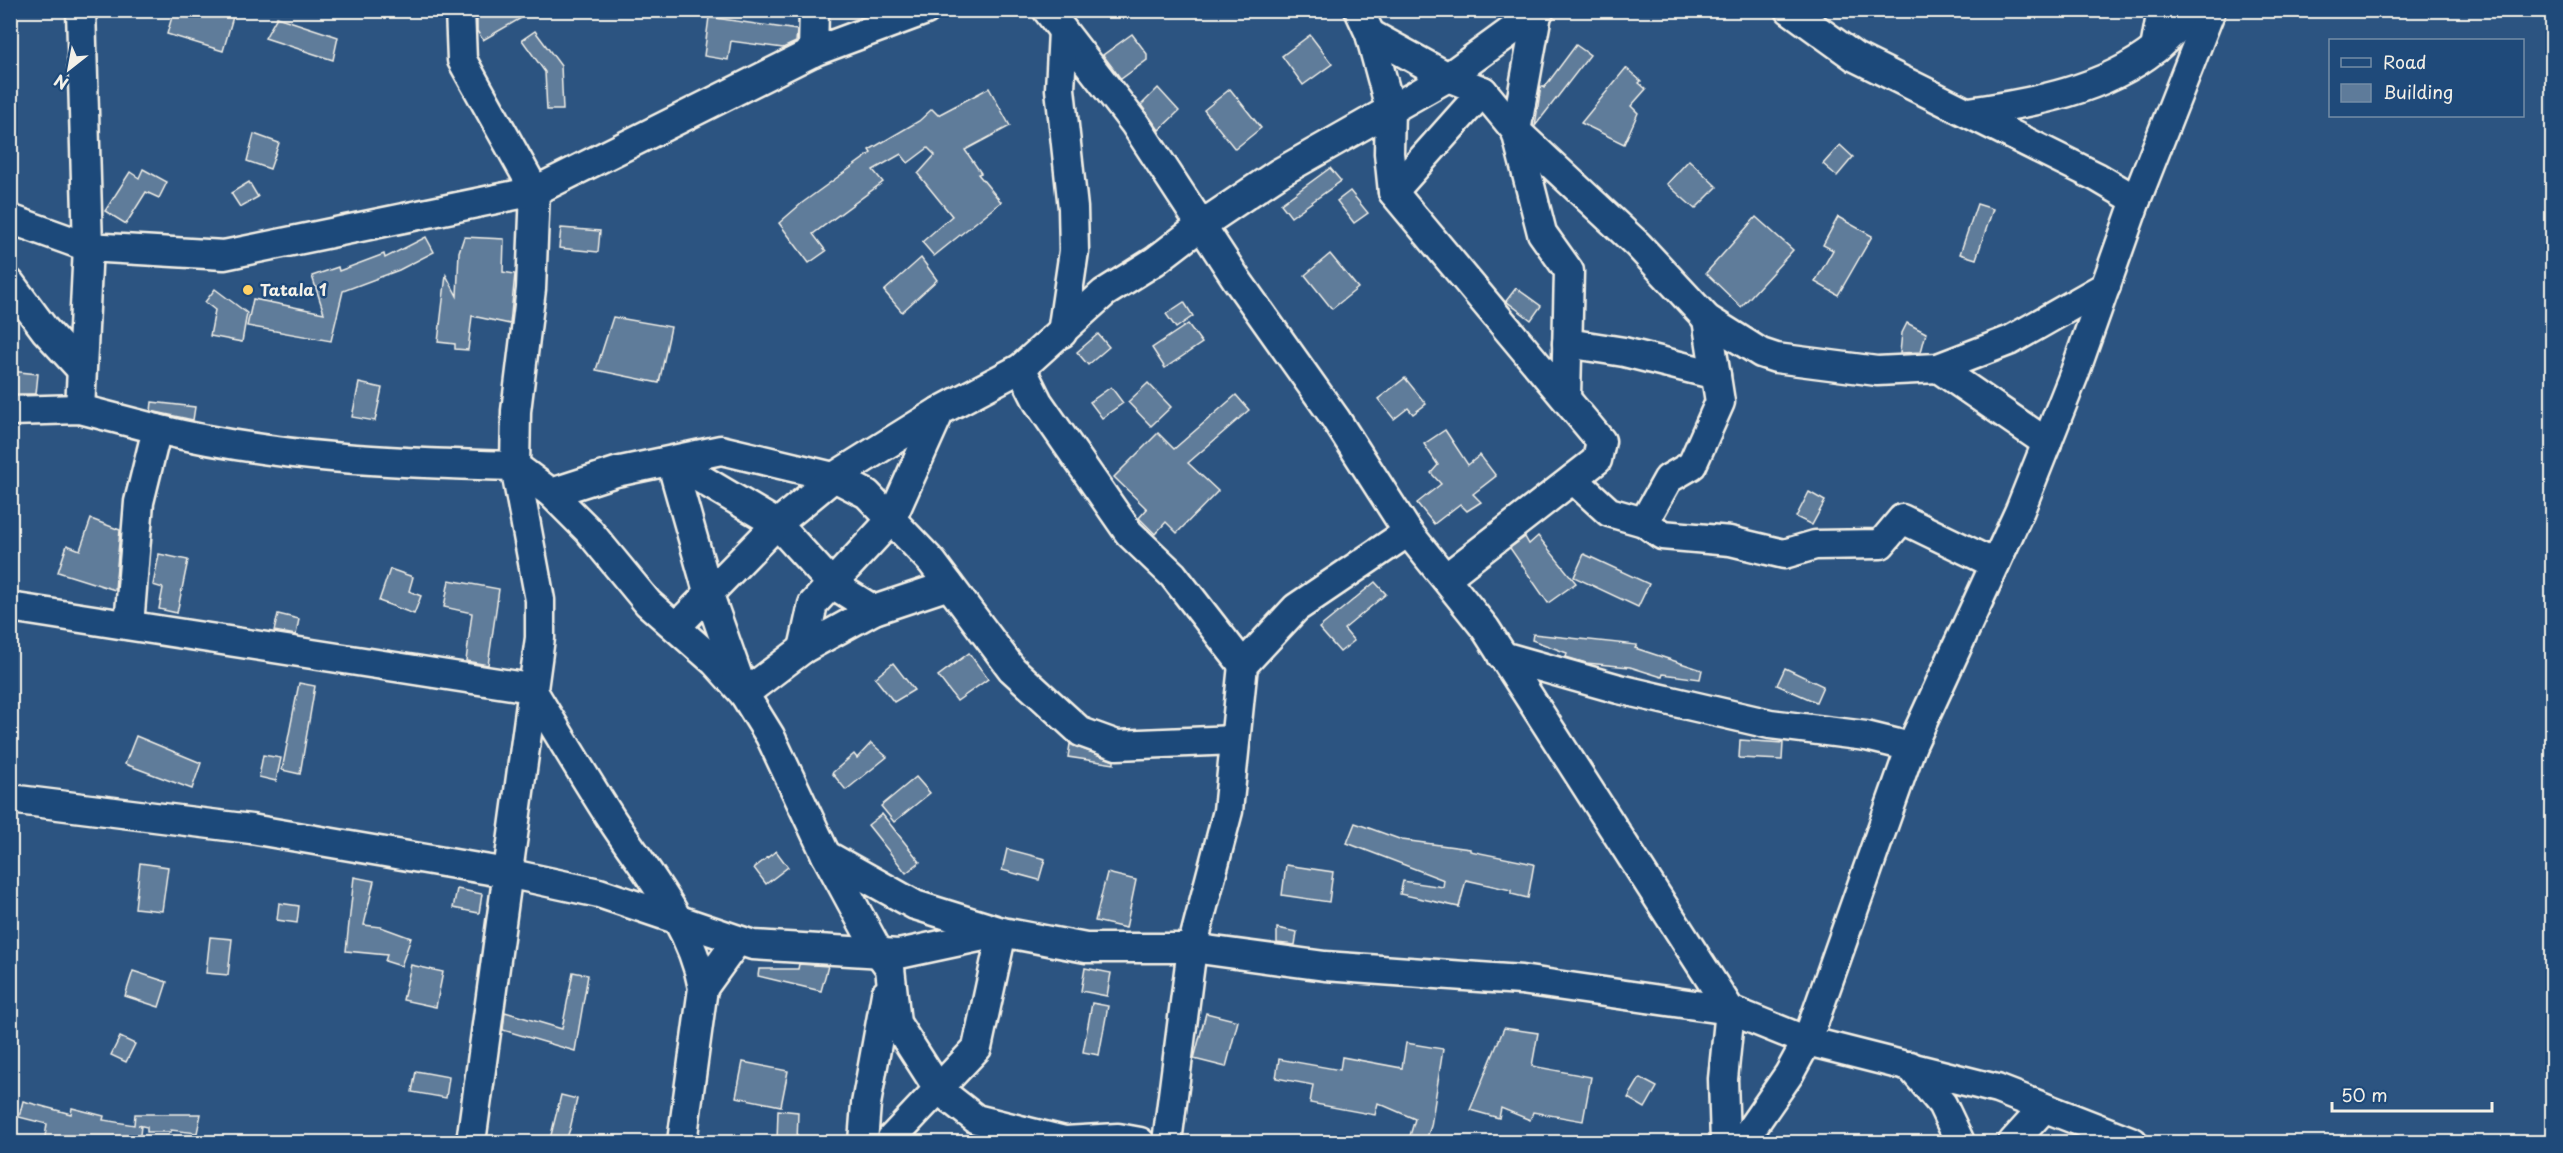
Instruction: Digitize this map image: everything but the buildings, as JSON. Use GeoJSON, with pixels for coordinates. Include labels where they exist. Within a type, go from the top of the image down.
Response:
{"type":"FeatureCollection","features":[{"type":"Feature","properties":{"kind":"street"},"geometry":{"type":"LineString","coordinates":[[80,409],[80,368],[88,247],[81,10]]}},
{"type":"Feature","properties":{"kind":"street"},"geometry":{"type":"LineString","coordinates":[[460,10],[462,60],[535,191],[531,289],[516,411],[515,466],[540,600],[540,638],[531,688],[471,1143]]}},
{"type":"Feature","properties":{"kind":"street"},"geometry":{"type":"LineString","coordinates":[[813,52],[814,10]]}},
{"type":"Feature","properties":{"kind":"street"},"geometry":{"type":"LineString","coordinates":[[10,219],[88,247],[224,255],[535,191],[813,52],[926,10]]}},
{"type":"Feature","properties":{"kind":"street"},"geometry":{"type":"LineString","coordinates":[[1790,10],[1855,57],[1913,88],[1969,112],[2136,200]]}},
{"type":"Feature","properties":{"kind":"street"},"geometry":{"type":"LineString","coordinates":[[2155,49],[2162,10]]}},
{"type":"Feature","properties":{"kind":"street"},"geometry":{"type":"LineString","coordinates":[[1969,112],[2005,107],[2091,85],[2122,71],[2155,49],[2195,10]]}},
{"type":"Feature","properties":{"kind":"street"},"geometry":{"type":"LineString","coordinates":[[1742,1143],[1789,1074],[1807,1041],[1911,747],[1995,564],[2047,443],[2136,200],[2211,10]]}},
{"type":"Feature","properties":{"kind":"street"},"geometry":{"type":"LineString","coordinates":[[676,627],[777,524],[834,477],[940,411],[1021,368],[1104,293],[1155,261],[1203,224],[1280,173],[1448,76],[1539,12]]}},
{"type":"Feature","properties":{"kind":"street"},"geometry":{"type":"LineString","coordinates":[[1539,12],[1516,131],[1542,233],[1569,271],[1566,396]]}},
{"type":"Feature","properties":{"kind":"street"},"geometry":{"type":"LineString","coordinates":[[1055,21],[1135,124],[1238,280],[1335,418],[1408,532],[1447,577],[1502,656],[1730,1010],[1723,1079],[1725,1143]]}},
{"type":"Feature","properties":{"kind":"street"},"geometry":{"type":"LineString","coordinates":[[1055,21],[1073,208],[1074,251],[1062,333]]}},
{"type":"Feature","properties":{"kind":"street"},"geometry":{"type":"LineString","coordinates":[[1364,22],[1448,76],[1483,91],[1516,131],[1638,245],[1707,319],[1761,353],[1776,358],[1877,371],[1938,368],[2011,340],[2106,286]]}},
{"type":"Feature","properties":{"kind":"street"},"geometry":{"type":"LineString","coordinates":[[1364,22],[1390,108],[1389,153],[1393,192],[1566,396],[1601,441],[1597,460],[1447,577]]}},
{"type":"Feature","properties":{"kind":"street"},"geometry":{"type":"LineString","coordinates":[[1393,192],[1483,91]]}},
{"type":"Feature","properties":{"kind":"street"},"geometry":{"type":"LineString","coordinates":[[10,283],[45,330],[80,368]]}},
{"type":"Feature","properties":{"kind":"street"},"geometry":{"type":"LineString","coordinates":[[1644,522],[1668,479],[1692,465],[1720,402],[1707,319]]}},
{"type":"Feature","properties":{"kind":"street"},"geometry":{"type":"LineString","coordinates":[[1567,343],[1624,352],[1716,375]]}},
{"type":"Feature","properties":{"kind":"street"},"geometry":{"type":"LineString","coordinates":[[1021,368],[1038,402],[1129,532],[1173,575],[1243,664]]}},
{"type":"Feature","properties":{"kind":"street"},"geometry":{"type":"LineString","coordinates":[[1938,368],[2047,443]]}},
{"type":"Feature","properties":{"kind":"street"},"geometry":{"type":"LineString","coordinates":[[10,411],[80,409],[202,440],[289,454],[515,466],[551,493],[588,530],[648,603],[727,673],[744,694],[770,736],[825,855],[884,961],[896,1023],[939,1090],[976,1119],[1030,1137],[1065,1141],[1118,1138],[1140,1143]]}},
{"type":"Feature","properties":{"kind":"street"},"geometry":{"type":"LineString","coordinates":[[803,649],[813,604],[891,520],[940,411]]}},
{"type":"Feature","properties":{"kind":"street"},"geometry":{"type":"LineString","coordinates":[[129,625],[139,502],[157,429]]}},
{"type":"Feature","properties":{"kind":"street"},"geometry":{"type":"LineString","coordinates":[[551,493],[616,472],[721,450],[834,477],[867,494],[933,562],[1012,669],[1081,732],[1117,745],[1235,740]]}},
{"type":"Feature","properties":{"kind":"street"},"geometry":{"type":"LineString","coordinates":[[671,461],[777,524],[831,583],[874,610]]}},
{"type":"Feature","properties":{"kind":"street"},"geometry":{"type":"LineString","coordinates":[[671,461],[709,595],[744,694]]}},
{"type":"Feature","properties":{"kind":"street"},"geometry":{"type":"LineString","coordinates":[[1573,479],[1609,512],[1644,522],[1662,535],[1730,541],[1784,554],[1815,545],[1881,544],[1902,519],[1995,564]]}},
{"type":"Feature","properties":{"kind":"street"},"geometry":{"type":"LineString","coordinates":[[1167,1143],[1192,948],[1228,811],[1243,664],[1296,608],[1408,532]]}},
{"type":"Feature","properties":{"kind":"street"},"geometry":{"type":"LineString","coordinates":[[744,694],[803,649],[874,610],[949,585]]}},
{"type":"Feature","properties":{"kind":"street"},"geometry":{"type":"LineString","coordinates":[[10,607],[531,688],[610,816],[679,918],[700,972],[704,988],[682,1143]]}},
{"type":"Feature","properties":{"kind":"street"},"geometry":{"type":"LineString","coordinates":[[1502,656],[1619,689],[1770,724],[1866,736],[1911,747]]}},
{"type":"Feature","properties":{"kind":"street"},"geometry":{"type":"LineString","coordinates":[[10,799],[251,829],[507,873],[598,893],[679,918],[753,945],[791,945],[884,961],[899,954],[1002,932]]}},
{"type":"Feature","properties":{"kind":"street"},"geometry":{"type":"LineString","coordinates":[[825,855],[915,905],[1002,932],[1086,948],[1192,948],[1325,966],[1521,980],[1730,1010],[1807,1041],[1997,1089],[2133,1143]]}},
{"type":"Feature","properties":{"kind":"street"},"geometry":{"type":"LineString","coordinates":[[867,1104],[892,1140],[977,1048],[1002,932]]}},
{"type":"Feature","properties":{"kind":"street"},"geometry":{"type":"LineString","coordinates":[[704,988],[737,941]]}},
{"type":"Feature","properties":{"kind":"street"},"geometry":{"type":"LineString","coordinates":[[863,1143],[884,961]]}},
{"type":"Feature","properties":{"kind":"street"},"geometry":{"type":"LineString","coordinates":[[1910,1066],[1942,1104],[1960,1143]]}},
{"type":"Feature","properties":{"kind":"street"},"geometry":{"type":"LineString","coordinates":[[2013,1143],[2044,1108]]}},
{"type":"Feature","properties":{"kind":"place","name":"Tatala 1"},"geometry":{"type":"Point","coordinates":[248,290]}}]}
